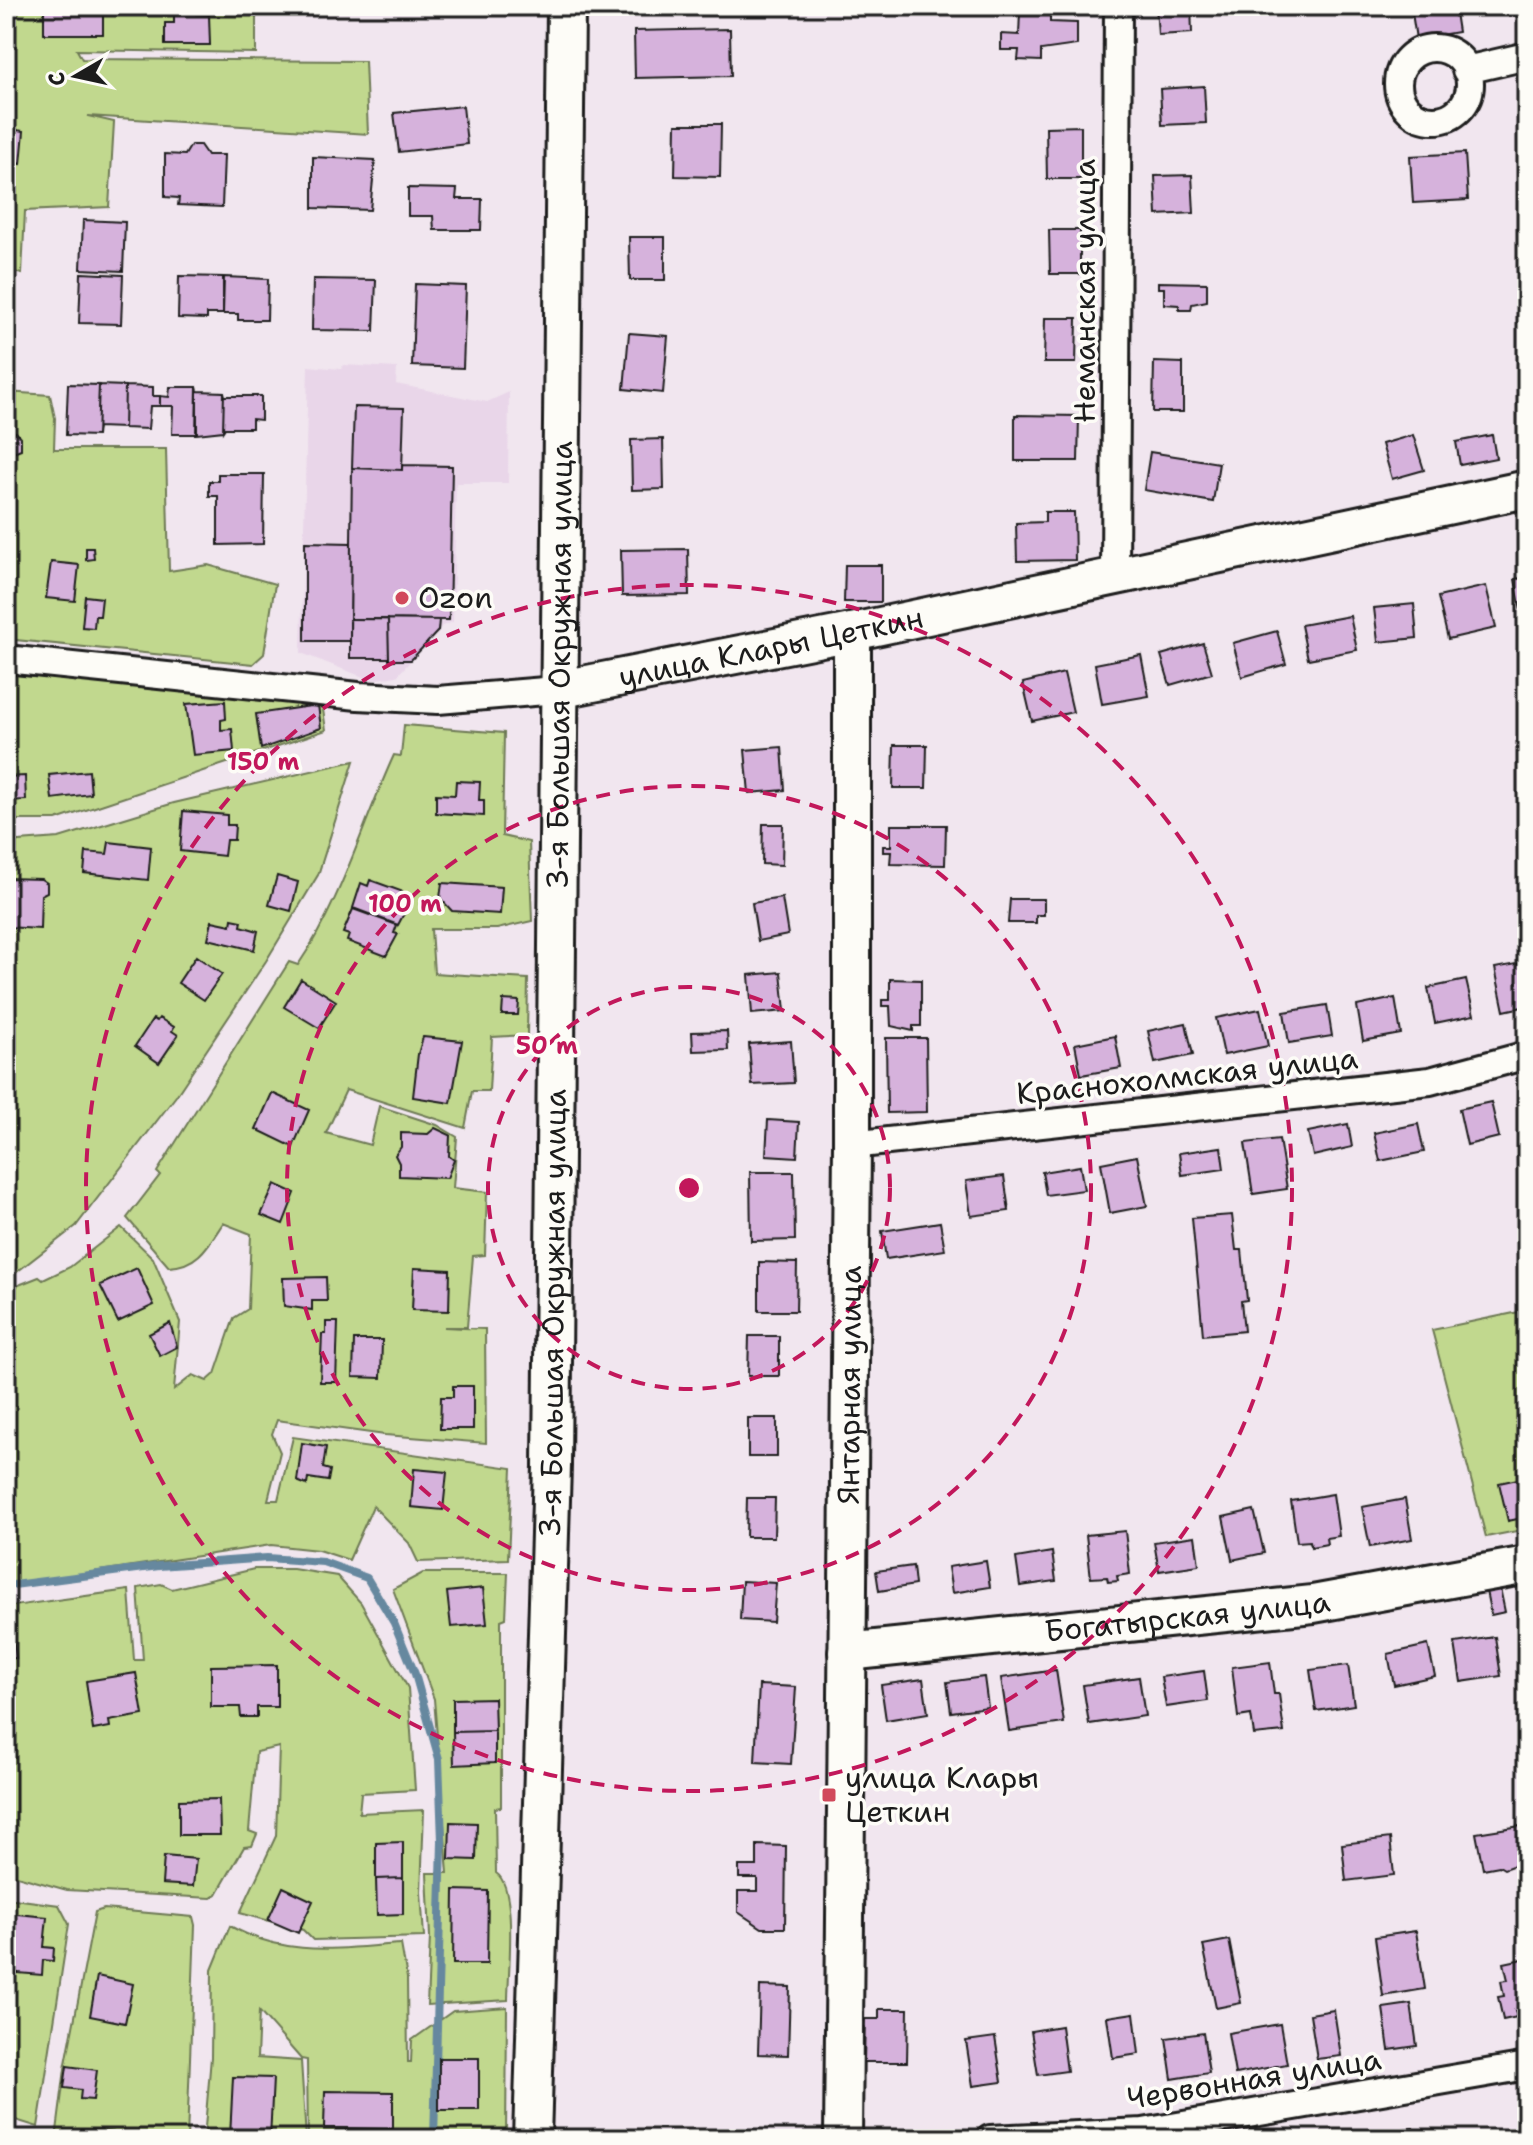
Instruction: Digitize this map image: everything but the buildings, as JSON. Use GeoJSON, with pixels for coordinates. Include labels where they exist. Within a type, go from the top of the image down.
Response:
{"type":"FeatureCollection","features":[{"type":"Feature","properties":{"kind":"street","name":"3-я Большая Окружная улица"},"geometry":{"type":"LineString","coordinates":[[532,2139],[552,1466],[557,690],[566,6]]}},
{"type":"Feature","properties":{"kind":"street","name":"Неманская улица"},"geometry":{"type":"LineString","coordinates":[[1115,577],[1118,6]]}},
{"type":"Feature","properties":{"kind":"street"},"geometry":{"type":"LineString","coordinates":[[1466,70],[1527,56]]}},
{"type":"Feature","properties":{"kind":"street","name":"улица Клары Цеткин"},"geometry":{"type":"LineString","coordinates":[[6,659],[69,663],[250,687],[358,696],[438,700],[557,690],[852,632],[1527,489]]}},
{"type":"Feature","properties":{"kind":"street","name":"Янтарная улица"},"geometry":{"type":"LineString","coordinates":[[843,2139],[852,1145],[852,632]]}},
{"type":"Feature","properties":{"kind":"street","name":"Краснохолмская улица"},"geometry":{"type":"LineString","coordinates":[[852,1145],[1430,1081],[1527,1055]]}},
{"type":"Feature","properties":{"kind":"street","name":"Богатырская улица"},"geometry":{"type":"LineString","coordinates":[[847,1652],[1313,1604],[1527,1565]]}},
{"type":"Feature","properties":{"kind":"street","name":"Червонная улица"},"geometry":{"type":"LineString","coordinates":[[990,2139],[1143,2132],[1527,2066]]}},
{"type":"Feature","properties":{"kind":"shaded area"},"geometry":{"type":"Polygon","coordinates":[[[343,365],[397,368],[396,384],[487,402],[509,392],[508,483],[456,483],[453,622],[442,626],[397,676],[371,680],[301,653],[308,366],[341,369],[343,365]]]}},
{"type":"Feature","properties":{"kind":"green space"},"geometry":{"type":"Polygon","coordinates":[[[6,6],[256,6],[256,53],[77,50],[82,59],[365,61],[368,134],[88,116],[114,122],[109,207],[25,211],[22,274],[6,270],[6,6]]]}},
{"type":"Feature","properties":{"kind":"green space"},"geometry":{"type":"Polygon","coordinates":[[[6,392],[50,395],[55,418],[54,449],[166,449],[169,571],[208,565],[275,584],[264,654],[253,664],[6,639],[6,392]]]}},
{"type":"Feature","properties":{"kind":"green space"},"geometry":{"type":"Polygon","coordinates":[[[6,674],[322,703],[326,730],[56,820],[6,820],[6,674]]]}},
{"type":"Feature","properties":{"kind":"green space"},"geometry":{"type":"Polygon","coordinates":[[[404,725],[504,733],[502,836],[529,842],[532,921],[497,929],[431,929],[434,973],[528,979],[527,1035],[492,1037],[489,1091],[472,1091],[465,1128],[346,1090],[326,1133],[370,1145],[379,1106],[437,1125],[457,1137],[453,1188],[487,1192],[485,1255],[473,1256],[467,1327],[444,1327],[485,1329],[486,1443],[385,1435],[277,1420],[272,1434],[280,1452],[268,1500],[278,1500],[293,1437],[512,1468],[508,1559],[418,1562],[409,1543],[373,1506],[349,1560],[318,1550],[271,1545],[6,1585],[6,1290],[39,1277],[43,1280],[70,1267],[121,1227],[153,1258],[180,1322],[174,1390],[193,1375],[207,1381],[215,1374],[234,1318],[248,1309],[251,1234],[223,1223],[195,1259],[169,1267],[127,1218],[160,1175],[157,1172],[289,962],[298,965],[313,941],[339,889],[394,755],[401,756],[404,725]]]}},
{"type":"Feature","properties":{"kind":"green space"},"geometry":{"type":"Polygon","coordinates":[[[354,761],[318,875],[266,961],[176,1096],[76,1226],[9,1278],[10,1269],[6,1269],[6,842],[59,838],[174,803],[354,761]]]}},
{"type":"Feature","properties":{"kind":"green space"},"geometry":{"type":"Polygon","coordinates":[[[1519,1312],[1527,1353],[1527,1529],[1486,1537],[1432,1330],[1519,1312]]]}},
{"type":"Feature","properties":{"kind":"green space"},"geometry":{"type":"Polygon","coordinates":[[[254,1569],[293,1569],[337,1576],[361,1603],[408,1688],[415,1790],[361,1793],[359,1813],[424,1810],[421,1892],[424,1937],[313,1940],[303,1930],[240,1913],[276,1836],[279,1747],[256,1752],[249,1831],[257,1834],[252,1846],[244,1847],[217,1894],[211,1898],[67,1890],[6,1873],[6,1607],[129,1590],[134,1660],[143,1660],[138,1588],[161,1584],[172,1589],[254,1569]]]}},
{"type":"Feature","properties":{"kind":"green space"},"geometry":{"type":"Polygon","coordinates":[[[423,1573],[508,1573],[506,1618],[501,1620],[501,1807],[495,1808],[496,1873],[503,1881],[509,1912],[508,2000],[427,2005],[430,1937],[427,1873],[448,1873],[434,1699],[393,1589],[423,1573]]]}},
{"type":"Feature","properties":{"kind":"green space"},"geometry":{"type":"Polygon","coordinates":[[[6,1898],[59,1905],[69,1924],[38,2127],[6,2117],[6,1898]]]}},
{"type":"Feature","properties":{"kind":"green space"},"geometry":{"type":"Polygon","coordinates":[[[104,1909],[193,1917],[187,2139],[56,2139],[65,2069],[95,1912],[104,1909]]]}},
{"type":"Feature","properties":{"kind":"green space"},"geometry":{"type":"Polygon","coordinates":[[[230,1926],[272,1943],[293,1947],[401,1944],[407,1978],[408,2062],[411,2062],[412,2040],[453,2011],[507,2007],[506,2139],[308,2139],[307,2060],[301,2059],[259,2011],[257,2058],[301,2061],[306,2139],[204,2139],[211,2057],[212,1970],[230,1926]]]}},
{"type":"Feature","properties":{"kind":"waterway"},"geometry":{"type":"LineString","coordinates":[[6,1586],[159,1566],[267,1558],[323,1562],[367,1578],[394,1623],[415,1674],[439,1759],[442,1841],[434,2139]]}},
{"type":"Feature","properties":{"kind":"place","name":"Ozon"},"geometry":{"type":"Point","coordinates":[402,598]}},
{"type":"Feature","properties":{"kind":"place","name":"улица Клары Цеткин"},"geometry":{"type":"Point","coordinates":[829,1795]}}]}
